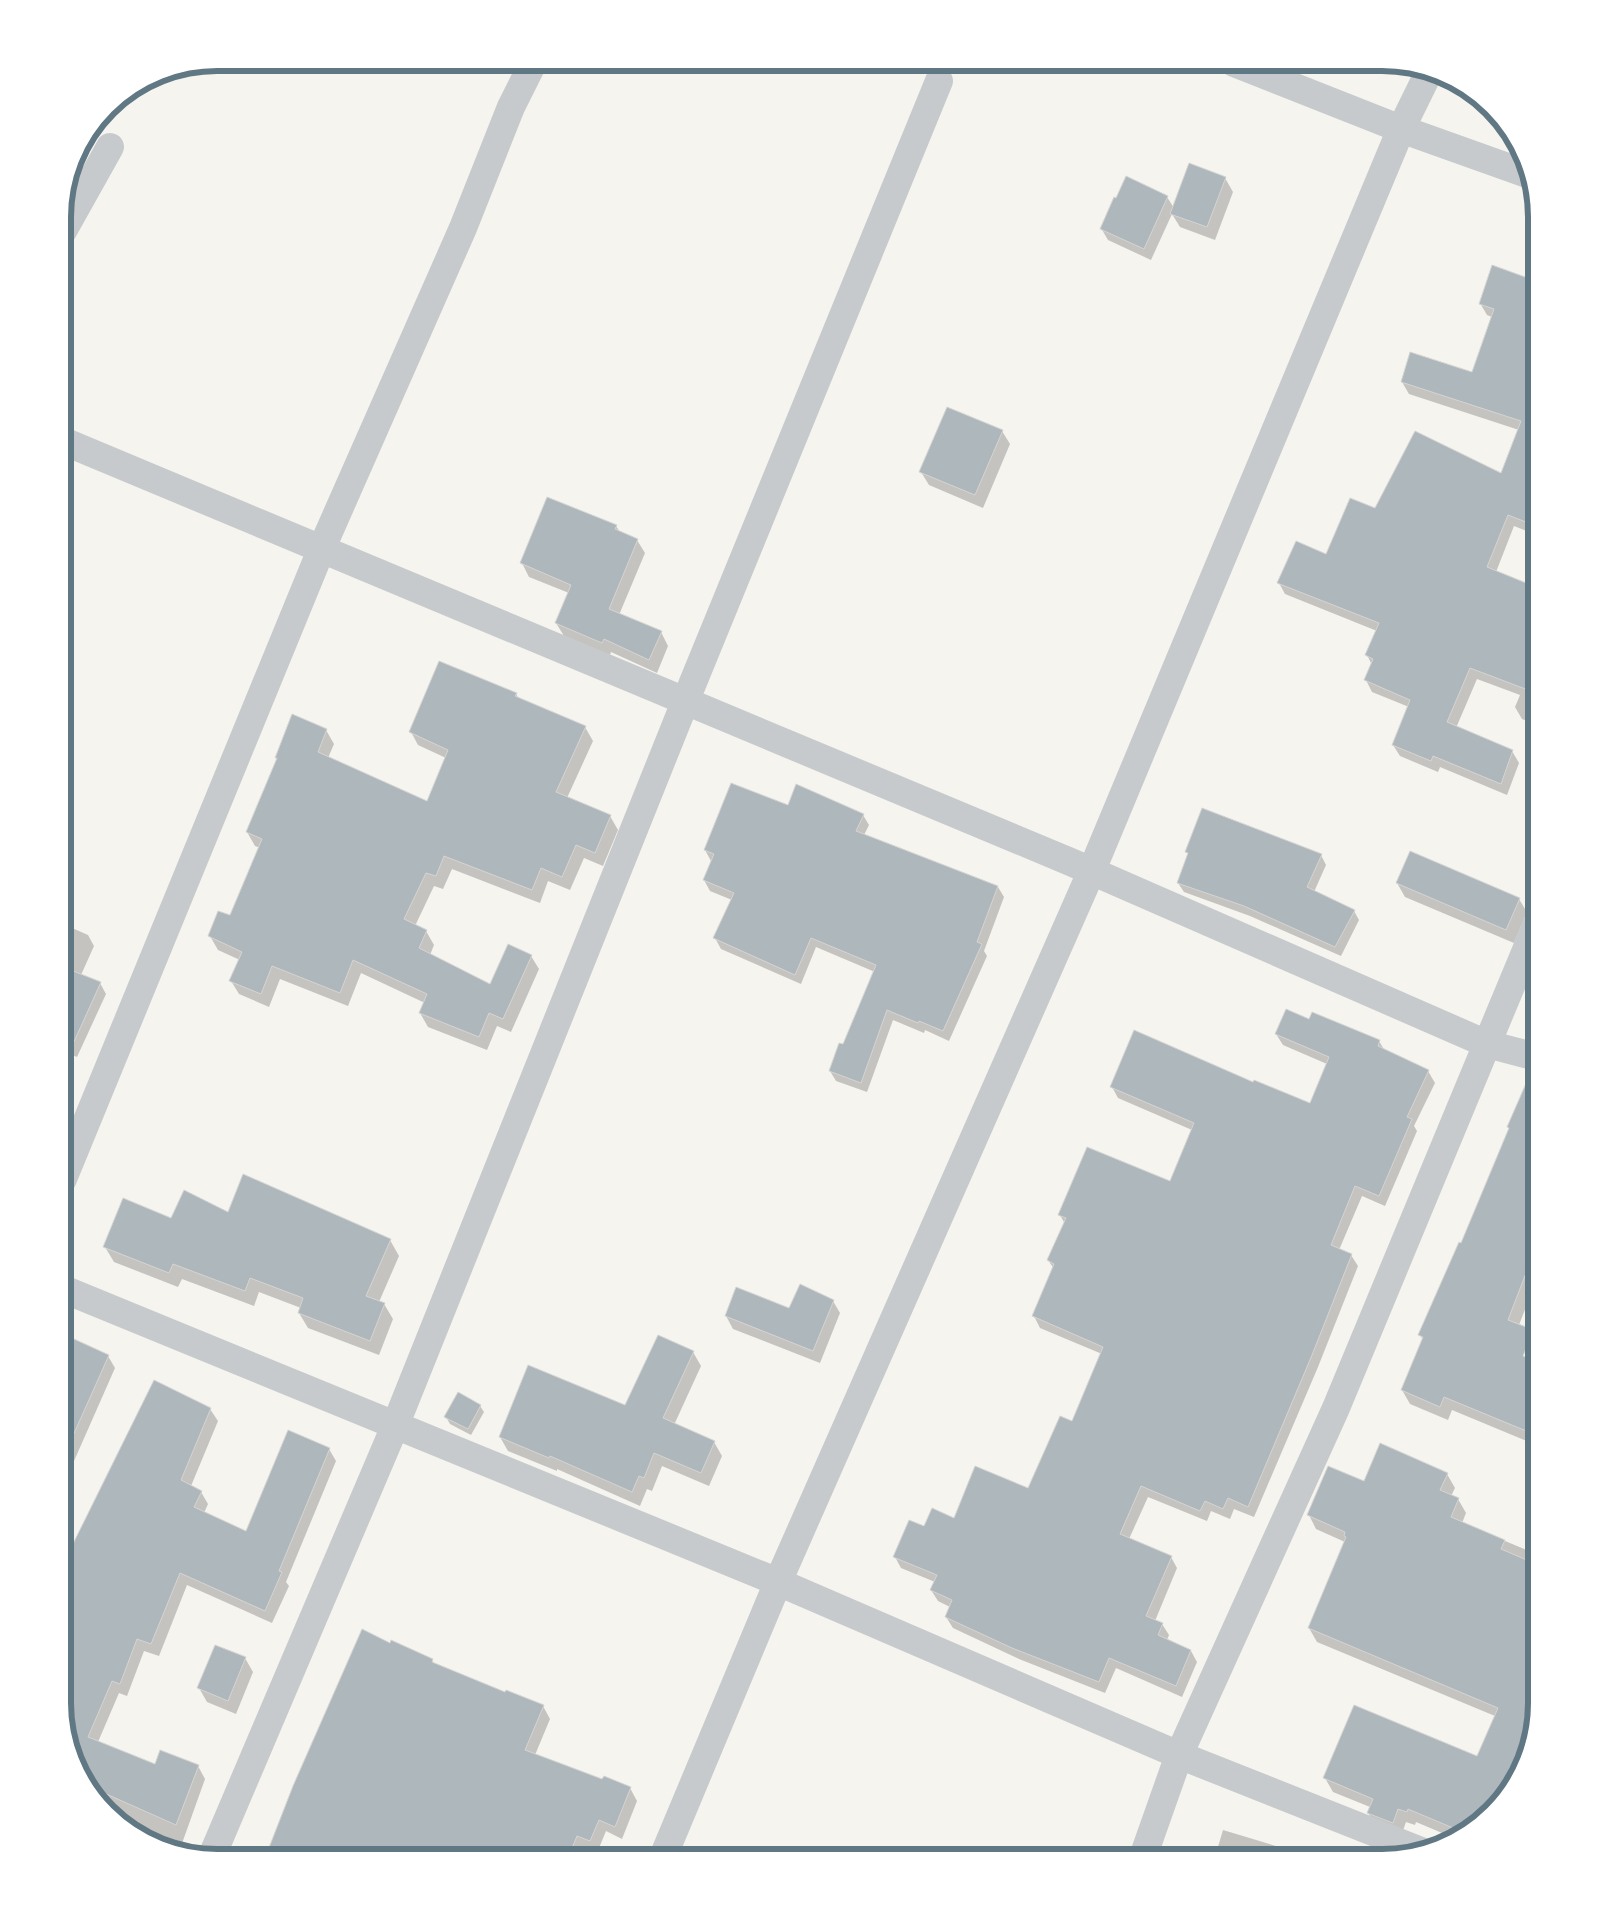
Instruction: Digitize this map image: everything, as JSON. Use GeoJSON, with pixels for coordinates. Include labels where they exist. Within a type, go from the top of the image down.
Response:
{"type":"FeatureCollection","features":[{"type":"Feature","properties":{"kind":"street"},"geometry":{"type":"LineString","coordinates":[[71,1159],[320,550],[463,228],[528,72]]}},
{"type":"Feature","properties":{"kind":"street"},"geometry":{"type":"LineString","coordinates":[[1257,72],[1401,129],[1521,172]]}},
{"type":"Feature","properties":{"kind":"street"},"geometry":{"type":"LineString","coordinates":[[666,1849],[778,1582],[1092,870],[1401,129],[1426,78]]}},
{"type":"Feature","properties":{"kind":"street"},"geometry":{"type":"LineString","coordinates":[[215,1849],[395,1426],[685,702],[940,81]]}},
{"type":"Feature","properties":{"kind":"street"},"geometry":{"type":"LineString","coordinates":[[72,215],[110,147]]}},
{"type":"Feature","properties":{"kind":"street"},"geometry":{"type":"LineString","coordinates":[[72,445],[320,550],[1092,870],[1487,1044],[1528,1055]]}},
{"type":"Feature","properties":{"kind":"street"},"geometry":{"type":"LineString","coordinates":[[1146,1849],[1179,1755],[1336,1408],[1528,947]]}},
{"type":"Feature","properties":{"kind":"street"},"geometry":{"type":"LineString","coordinates":[[71,1292],[778,1582],[1179,1755],[1409,1846]]}},
{"type":"Feature","properties":{"kind":"building"},"geometry":{"type":"Polygon","coordinates":[[[1189,163],[1226,177],[1207,227],[1170,214],[1189,163]]]}},
{"type":"Feature","properties":{"kind":"building"},"geometry":{"type":"Polygon","coordinates":[[[1126,176],[1168,196],[1144,249],[1100,229],[1114,197],[1116,198],[1126,176]]]}},
{"type":"Feature","properties":{"kind":"building"},"geometry":{"type":"Polygon","coordinates":[[[1492,265],[1528,278],[1528,523],[1508,515],[1487,567],[1528,584],[1528,690],[1470,668],[1447,722],[1513,750],[1501,784],[1433,756],[1431,761],[1392,745],[1410,700],[1364,680],[1373,659],[1365,655],[1379,623],[1277,583],[1296,541],[1326,554],[1350,498],[1375,508],[1415,431],[1501,473],[1521,421],[1401,382],[1410,352],[1472,372],[1494,309],[1479,304],[1492,265]]]}},
{"type":"Feature","properties":{"kind":"building"},"geometry":{"type":"Polygon","coordinates":[[[947,407],[1003,430],[975,495],[919,472],[947,407]]]}},
{"type":"Feature","properties":{"kind":"building"},"geometry":{"type":"Polygon","coordinates":[[[547,497],[617,525],[615,529],[638,539],[609,609],[662,631],[649,660],[604,639],[602,643],[555,623],[571,585],[520,563],[547,497]]]}},
{"type":"Feature","properties":{"kind":"building"},"geometry":{"type":"Polygon","coordinates":[[[439,661],[517,693],[515,696],[586,726],[556,792],[611,815],[595,853],[576,845],[562,877],[541,868],[532,890],[444,856],[436,876],[426,873],[404,919],[427,930],[419,948],[490,984],[508,944],[532,955],[503,1019],[489,1013],[479,1037],[419,1013],[427,994],[353,960],[340,993],[272,966],[261,994],[229,981],[242,952],[208,936],[218,911],[230,915],[262,839],[246,832],[277,758],[275,758],[292,714],[327,729],[318,752],[427,801],[448,750],[409,732],[439,661]]]}},
{"type":"Feature","properties":{"kind":"building"},"geometry":{"type":"Polygon","coordinates":[[[731,783],[788,805],[796,784],[864,814],[856,831],[998,886],[977,942],[982,944],[943,1031],[887,1010],[861,1083],[829,1071],[839,1043],[843,1044],[876,965],[811,938],[795,975],[713,938],[734,893],[703,880],[714,854],[704,850],[731,783]]]}},
{"type":"Feature","properties":{"kind":"building"},"geometry":{"type":"Polygon","coordinates":[[[1202,808],[1322,854],[1307,887],[1355,910],[1335,947],[1244,906],[1177,883],[1188,853],[1185,852],[1202,808]]]}},
{"type":"Feature","properties":{"kind":"building"},"geometry":{"type":"Polygon","coordinates":[[[1410,851],[1520,898],[1506,930],[1396,883],[1410,851]]]}},
{"type":"Feature","properties":{"kind":"building"},"geometry":{"type":"Polygon","coordinates":[[[71,970],[101,982],[71,1047],[71,970]]]}},
{"type":"Feature","properties":{"kind":"building"},"geometry":{"type":"Polygon","coordinates":[[[1286,1009],[1309,1019],[1312,1012],[1380,1040],[1378,1046],[1429,1070],[1407,1117],[1412,1119],[1379,1196],[1355,1186],[1331,1245],[1352,1254],[1248,1507],[1228,1498],[1223,1509],[1205,1501],[1200,1511],[1141,1486],[1120,1534],[1172,1556],[1146,1616],[1163,1623],[1158,1635],[1191,1650],[1176,1686],[1109,1658],[1099,1682],[1012,1648],[945,1617],[952,1600],[930,1590],[937,1575],[893,1557],[909,1520],[924,1526],[932,1508],[954,1518],[975,1466],[1028,1488],[1060,1416],[1072,1421],[1103,1347],[1032,1316],[1054,1264],[1047,1260],[1066,1218],[1058,1215],[1087,1147],[1170,1181],[1194,1123],[1110,1087],[1134,1030],[1253,1082],[1254,1080],[1310,1103],[1329,1057],[1275,1034],[1286,1009]]]}},
{"type":"Feature","properties":{"kind":"building"},"geometry":{"type":"Polygon","coordinates":[[[1528,1079],[1528,1268],[1508,1320],[1528,1328],[1528,1344],[1523,1356],[1528,1358],[1528,1432],[1444,1397],[1440,1407],[1401,1390],[1423,1337],[1418,1335],[1459,1242],[1461,1243],[1509,1128],[1507,1127],[1528,1079]]]}},
{"type":"Feature","properties":{"kind":"building"},"geometry":{"type":"Polygon","coordinates":[[[243,1174],[391,1239],[366,1296],[385,1303],[370,1341],[298,1313],[303,1298],[250,1278],[245,1291],[173,1264],[169,1273],[103,1247],[123,1198],[171,1218],[184,1190],[228,1212],[243,1174]]]}},
{"type":"Feature","properties":{"kind":"building"},"geometry":{"type":"Polygon","coordinates":[[[800,1284],[834,1300],[813,1351],[725,1316],[736,1287],[789,1308],[800,1284]]]}},
{"type":"Feature","properties":{"kind":"building"},"geometry":{"type":"Polygon","coordinates":[[[658,1335],[694,1351],[663,1418],[715,1441],[701,1473],[654,1453],[644,1478],[639,1476],[632,1492],[550,1456],[549,1458],[499,1437],[528,1365],[625,1405],[658,1335]]]}},
{"type":"Feature","properties":{"kind":"building"},"geometry":{"type":"Polygon","coordinates":[[[71,1338],[109,1355],[71,1440],[71,1338]]]}},
{"type":"Feature","properties":{"kind":"building"},"geometry":{"type":"Polygon","coordinates":[[[154,1380],[211,1408],[181,1480],[202,1491],[194,1507],[246,1531],[288,1430],[330,1448],[279,1571],[282,1572],[265,1611],[180,1573],[151,1644],[137,1639],[120,1684],[112,1681],[88,1737],[155,1764],[160,1750],[199,1765],[176,1825],[102,1792],[86,1768],[79,1750],[74,1732],[71,1703],[71,1548],[154,1380]]]}},
{"type":"Feature","properties":{"kind":"building"},"geometry":{"type":"Polygon","coordinates":[[[458,1392],[481,1405],[468,1429],[444,1417],[458,1392]]]}},
{"type":"Feature","properties":{"kind":"building"},"geometry":{"type":"Polygon","coordinates":[[[1380,1443],[1448,1473],[1440,1490],[1459,1498],[1451,1517],[1505,1540],[1501,1549],[1528,1561],[1528,1703],[1523,1741],[1513,1768],[1492,1799],[1478,1813],[1455,1829],[1408,1809],[1407,1812],[1398,1809],[1393,1823],[1367,1813],[1373,1799],[1323,1778],[1354,1705],[1477,1756],[1498,1708],[1308,1628],[1346,1537],[1344,1536],[1345,1532],[1307,1515],[1328,1466],[1364,1481],[1380,1443]]]}},
{"type":"Feature","properties":{"kind":"building"},"geometry":{"type":"Polygon","coordinates":[[[362,1629],[390,1643],[391,1640],[433,1659],[432,1662],[505,1692],[506,1690],[544,1705],[525,1750],[602,1779],[604,1776],[631,1787],[615,1827],[599,1820],[590,1841],[577,1836],[572,1849],[268,1849],[293,1786],[362,1629]]]}},
{"type":"Feature","properties":{"kind":"building"},"geometry":{"type":"Polygon","coordinates":[[[215,1645],[246,1657],[228,1701],[197,1688],[215,1645]]]}}]}
